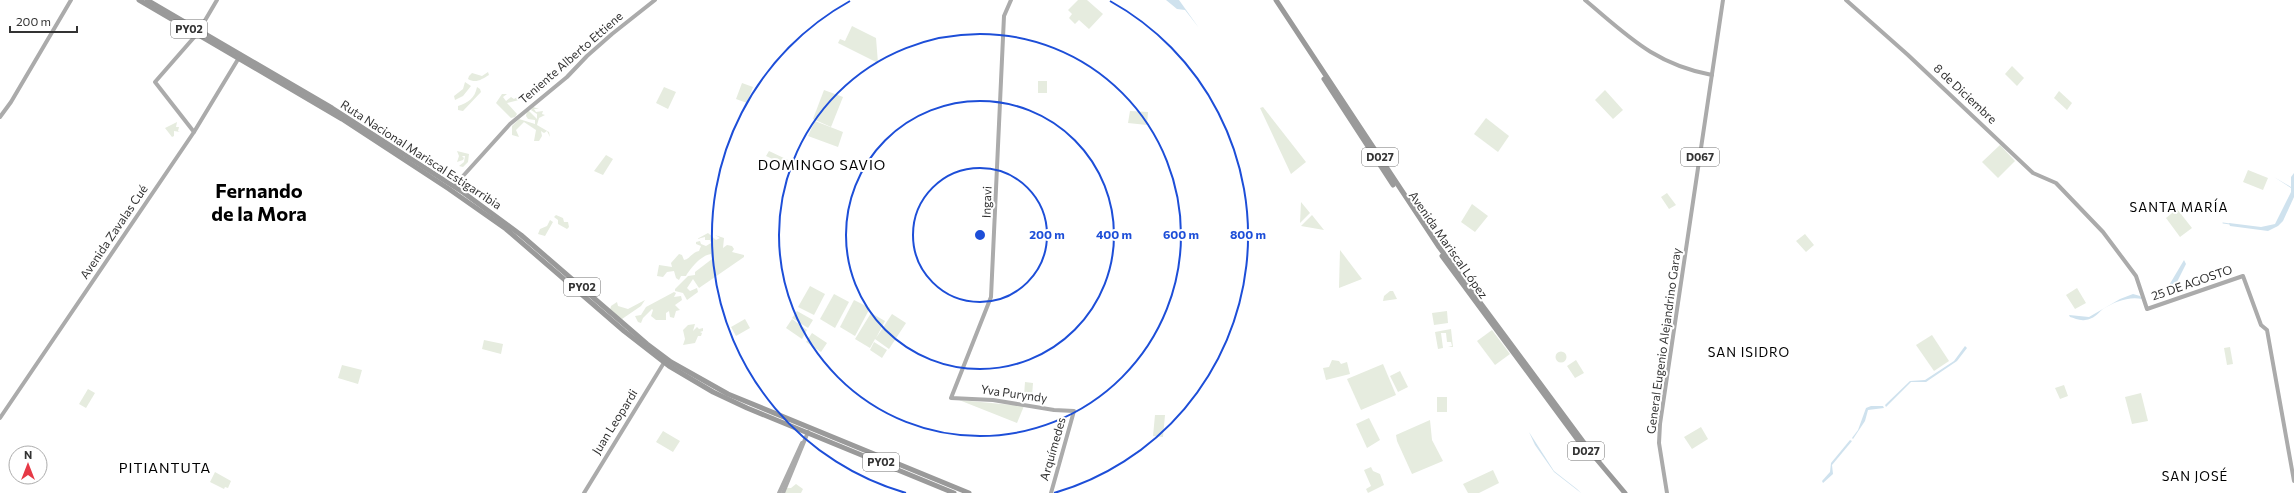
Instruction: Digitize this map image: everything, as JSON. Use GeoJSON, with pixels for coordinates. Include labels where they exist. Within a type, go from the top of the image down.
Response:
{"type":"FeatureCollection","features":[{"type":"Feature","properties":{"kind":"highway","name":"Ruta Nacional Mariscal Estigarribia"},"geometry":{"type":"LineString","coordinates":[[139,0],[155,7],[332,108],[454,186],[521,235],[665,361]]}},
{"type":"Feature","properties":{"kind":"highway","name":"Ruta Nacional Mariscal Estigarribia"},"geometry":{"type":"LineString","coordinates":[[147,0],[155,7]]}},
{"type":"Feature","properties":{"kind":"highway","name":"Avenida Mariscal López"},"geometry":{"type":"LineString","coordinates":[[1272,0],[1437,249],[1590,457],[1620,493]]}},
{"type":"Feature","properties":{"kind":"highway","name":"D027"},"geometry":{"type":"LineString","coordinates":[[1276,0],[1435,241],[1555,404],[1625,493]]}},
{"type":"Feature","properties":{"kind":"highway","name":"Ruta Nacional Mariscal Estigarribia"},"geometry":{"type":"LineString","coordinates":[[240,56],[420,169],[498,223],[533,251],[624,332],[665,361],[715,387],[809,430],[954,493]]}},
{"type":"Feature","properties":{"kind":"highway"},"geometry":{"type":"LineString","coordinates":[[1314,57],[1320,67]]}},
{"type":"Feature","properties":{"kind":"highway","name":"Ruta Nacional Mariscal Estigarribia"},"geometry":{"type":"LineString","coordinates":[[809,430],[969,493]]}},
{"type":"Feature","properties":{"kind":"main road"},"geometry":{"type":"LineString","coordinates":[[0,117],[11,102],[71,0]]}},
{"type":"Feature","properties":{"kind":"main road"},"geometry":{"type":"LineString","coordinates":[[155,7],[160,0]]}},
{"type":"Feature","properties":{"kind":"main road"},"geometry":{"type":"LineString","coordinates":[[194,132],[155,82],[198,32],[217,0]]}},
{"type":"Feature","properties":{"kind":"main road","name":"Teniente Alberto Ettiene"},"geometry":{"type":"LineString","coordinates":[[454,186],[510,124],[568,77],[587,56],[612,34],[655,0]]}},
{"type":"Feature","properties":{"kind":"main road","name":"Ingavi"},"geometry":{"type":"LineString","coordinates":[[951,398],[991,297],[1004,16],[1011,0]]}},
{"type":"Feature","properties":{"kind":"main road"},"geometry":{"type":"LineString","coordinates":[[1585,0],[1647,51],[1680,68],[1712,75]]}},
{"type":"Feature","properties":{"kind":"main road","name":"D067"},"geometry":{"type":"LineString","coordinates":[[1712,75],[1723,0]]}},
{"type":"Feature","properties":{"kind":"main road","name":"8 de Diciembre"},"geometry":{"type":"LineString","coordinates":[[1846,0],[1922,67],[2033,173],[2051,180],[2072,198],[2103,232],[2134,272],[2147,309]]}},
{"type":"Feature","properties":{"kind":"main road","name":"Avenida Zavalas Cué"},"geometry":{"type":"LineString","coordinates":[[0,418],[194,132],[240,56]]}},
{"type":"Feature","properties":{"kind":"main road","name":"General Eugenio Alejandrino Garay"},"geometry":{"type":"LineString","coordinates":[[1667,493],[1659,443],[1660,424],[1712,75]]}},
{"type":"Feature","properties":{"kind":"main road","name":"25 DE AGOSTO"},"geometry":{"type":"LineString","coordinates":[[2147,309],[2243,276],[2261,325],[2267,330],[2294,481]]}},
{"type":"Feature","properties":{"kind":"main road","name":"Juan Leopardi"},"geometry":{"type":"LineString","coordinates":[[584,493],[665,361]]}},
{"type":"Feature","properties":{"kind":"main road","name":"Yva Puryndy"},"geometry":{"type":"LineString","coordinates":[[951,398],[993,400],[1054,410],[1074,411]]}},
{"type":"Feature","properties":{"kind":"main road","name":"Arquímedes"},"geometry":{"type":"LineString","coordinates":[[1051,493],[1074,411]]}},
{"type":"Feature","properties":{"kind":"main road"},"geometry":{"type":"LineString","coordinates":[[779,493],[809,430]]}},
{"type":"Feature","properties":{"kind":"main road"},"geometry":{"type":"LineString","coordinates":[[783,493],[809,430]]}},
{"type":"Feature","properties":{"kind":"shaded area"},"geometry":{"type":"Polygon","coordinates":[[[1078,0],[1087,0],[1103,14],[1089,29],[1079,20],[1075,24],[1069,18],[1072,14],[1068,10],[1078,0]]]}},
{"type":"Feature","properties":{"kind":"shaded area"},"geometry":{"type":"Polygon","coordinates":[[[852,26],[876,38],[878,63],[838,43],[840,39],[845,41],[852,26]]]}},
{"type":"Feature","properties":{"kind":"shaded area"},"geometry":{"type":"Polygon","coordinates":[[[2012,66],[2024,78],[2017,86],[2005,74],[2012,66]]]}},
{"type":"Feature","properties":{"kind":"shaded area"},"geometry":{"type":"Polygon","coordinates":[[[488,72],[489,75],[479,80],[474,81],[468,79],[472,73],[482,76],[488,72]]]}},
{"type":"Feature","properties":{"kind":"shaded area"},"geometry":{"type":"Polygon","coordinates":[[[1038,81],[1047,81],[1047,93],[1038,93],[1038,81]]]}},
{"type":"Feature","properties":{"kind":"shaded area"},"geometry":{"type":"Polygon","coordinates":[[[465,82],[471,86],[463,96],[455,100],[454,96],[463,89],[465,82]]]}},
{"type":"Feature","properties":{"kind":"shaded area"},"geometry":{"type":"Polygon","coordinates":[[[742,83],[753,87],[747,103],[736,99],[742,83]]]}},
{"type":"Feature","properties":{"kind":"shaded area"},"geometry":{"type":"Polygon","coordinates":[[[477,87],[481,92],[463,111],[458,110],[458,106],[468,102],[473,97],[477,87]]]}},
{"type":"Feature","properties":{"kind":"shaded area"},"geometry":{"type":"Polygon","coordinates":[[[664,87],[676,92],[668,109],[656,103],[664,87]]]}},
{"type":"Feature","properties":{"kind":"shaded area"},"geometry":{"type":"Polygon","coordinates":[[[824,90],[843,97],[831,127],[813,119],[824,90]]]}},
{"type":"Feature","properties":{"kind":"shaded area"},"geometry":{"type":"Polygon","coordinates":[[[1605,90],[1623,110],[1613,119],[1595,100],[1605,90]]]}},
{"type":"Feature","properties":{"kind":"shaded area"},"geometry":{"type":"Polygon","coordinates":[[[2059,91],[2072,103],[2067,110],[2054,98],[2059,91]]]}},
{"type":"Feature","properties":{"kind":"shaded area"},"geometry":{"type":"Polygon","coordinates":[[[502,94],[507,94],[503,97],[506,101],[511,97],[514,99],[517,97],[519,100],[507,103],[517,114],[515,117],[511,118],[496,103],[502,94]]]}},
{"type":"Feature","properties":{"kind":"shaded area"},"geometry":{"type":"Polygon","coordinates":[[[533,107],[539,109],[534,109],[536,112],[543,111],[542,114],[545,115],[539,118],[537,125],[549,132],[550,137],[547,131],[544,133],[541,131],[542,136],[539,141],[534,141],[536,130],[524,122],[516,130],[519,137],[512,135],[512,126],[519,119],[535,124],[535,120],[528,119],[526,116],[527,111],[529,111],[537,119],[537,114],[531,110],[533,107]]]}},
{"type":"Feature","properties":{"kind":"shaded area"},"geometry":{"type":"Polygon","coordinates":[[[1263,107],[1306,162],[1291,174],[1260,108],[1263,107]]]}},
{"type":"Feature","properties":{"kind":"shaded area"},"geometry":{"type":"Polygon","coordinates":[[[1130,111],[1148,112],[1147,125],[1128,123],[1130,111]]]}},
{"type":"Feature","properties":{"kind":"shaded area"},"geometry":{"type":"Polygon","coordinates":[[[1486,118],[1509,136],[1498,152],[1474,134],[1486,118]]]}},
{"type":"Feature","properties":{"kind":"shaded area"},"geometry":{"type":"Polygon","coordinates":[[[815,121],[843,132],[838,147],[808,136],[815,121]]]}},
{"type":"Feature","properties":{"kind":"shaded area"},"geometry":{"type":"Polygon","coordinates":[[[177,122],[176,127],[179,127],[178,131],[180,132],[174,131],[174,136],[172,137],[165,128],[177,122]]]}},
{"type":"Feature","properties":{"kind":"shaded area"},"geometry":{"type":"Polygon","coordinates":[[[2000,145],[2015,161],[1998,178],[1982,162],[2000,145]]]}},
{"type":"Feature","properties":{"kind":"shaded area"},"geometry":{"type":"Polygon","coordinates":[[[457,151],[469,154],[468,162],[463,167],[459,166],[464,162],[465,156],[462,156],[464,158],[463,160],[457,162],[459,156],[457,151]]]}},
{"type":"Feature","properties":{"kind":"shaded area"},"geometry":{"type":"Polygon","coordinates":[[[769,151],[788,160],[785,165],[766,156],[769,151]]]}},
{"type":"Feature","properties":{"kind":"shaded area"},"geometry":{"type":"Polygon","coordinates":[[[606,155],[613,159],[603,175],[594,171],[606,155]]]}},
{"type":"Feature","properties":{"kind":"shaded area"},"geometry":{"type":"Polygon","coordinates":[[[2248,170],[2268,178],[2263,190],[2243,182],[2248,170]]]}},
{"type":"Feature","properties":{"kind":"shaded area"},"geometry":{"type":"Polygon","coordinates":[[[1667,193],[1676,205],[1669,209],[1661,197],[1667,193]]]}},
{"type":"Feature","properties":{"kind":"shaded area"},"geometry":{"type":"Polygon","coordinates":[[[1301,202],[1310,213],[1300,223],[1301,202]]]}},
{"type":"Feature","properties":{"kind":"shaded area"},"geometry":{"type":"Polygon","coordinates":[[[1472,204],[1488,216],[1475,232],[1461,222],[1472,204]]]}},
{"type":"Feature","properties":{"kind":"shaded area"},"geometry":{"type":"Polygon","coordinates":[[[2177,209],[2192,228],[2180,237],[2166,218],[2177,209]]]}},
{"type":"Feature","properties":{"kind":"shaded area"},"geometry":{"type":"Polygon","coordinates":[[[556,215],[563,218],[564,222],[568,222],[569,227],[567,229],[558,224],[558,220],[554,217],[556,215]]]}},
{"type":"Feature","properties":{"kind":"shaded area"},"geometry":{"type":"Polygon","coordinates":[[[1312,215],[1324,230],[1301,226],[1312,215]]]}},
{"type":"Feature","properties":{"kind":"shaded area"},"geometry":{"type":"Polygon","coordinates":[[[550,220],[553,222],[545,236],[538,234],[540,229],[547,226],[550,220]]]}},
{"type":"Feature","properties":{"kind":"shaded area"},"geometry":{"type":"Polygon","coordinates":[[[708,233],[716,240],[720,238],[715,235],[724,238],[723,248],[727,245],[732,246],[734,249],[732,252],[744,255],[744,257],[699,288],[693,279],[687,288],[690,291],[697,288],[698,292],[687,300],[683,293],[675,291],[675,289],[688,276],[695,275],[695,272],[712,259],[711,254],[703,257],[693,266],[686,276],[681,276],[679,280],[676,278],[674,271],[667,272],[663,277],[657,276],[659,265],[672,267],[671,263],[679,254],[682,255],[684,260],[699,251],[701,246],[696,244],[696,242],[700,241],[701,244],[706,246],[711,243],[710,240],[705,240],[705,237],[697,239],[708,233]]]}},
{"type":"Feature","properties":{"kind":"shaded area"},"geometry":{"type":"Polygon","coordinates":[[[1805,234],[1814,245],[1806,252],[1796,241],[1805,234]]]}},
{"type":"Feature","properties":{"kind":"shaded area"},"geometry":{"type":"Polygon","coordinates":[[[1340,250],[1362,279],[1339,288],[1340,250]]]}},
{"type":"Feature","properties":{"kind":"shaded area"},"geometry":{"type":"Polygon","coordinates":[[[810,286],[825,294],[814,315],[798,307],[810,286]]]}},
{"type":"Feature","properties":{"kind":"shaded area"},"geometry":{"type":"Polygon","coordinates":[[[2077,288],[2086,303],[2075,309],[2066,295],[2077,288]]]}},
{"type":"Feature","properties":{"kind":"shaded area"},"geometry":{"type":"Polygon","coordinates":[[[1390,291],[1393,291],[1397,299],[1383,301],[1384,296],[1390,291]]]}},
{"type":"Feature","properties":{"kind":"shaded area"},"geometry":{"type":"Polygon","coordinates":[[[674,292],[676,293],[674,297],[681,296],[682,300],[675,305],[680,310],[676,311],[674,318],[670,317],[669,311],[666,313],[666,320],[656,320],[651,316],[652,309],[643,318],[641,323],[638,322],[635,316],[641,315],[646,307],[674,292]]]}},
{"type":"Feature","properties":{"kind":"shaded area"},"geometry":{"type":"Polygon","coordinates":[[[834,294],[849,302],[835,328],[820,319],[834,294]]]}},
{"type":"Feature","properties":{"kind":"shaded area"},"geometry":{"type":"Polygon","coordinates":[[[645,300],[641,306],[622,319],[610,310],[611,306],[617,302],[618,306],[628,309],[645,300]]]}},
{"type":"Feature","properties":{"kind":"shaded area"},"geometry":{"type":"Polygon","coordinates":[[[854,300],[870,308],[855,336],[840,327],[854,300]]]}},
{"type":"Feature","properties":{"kind":"shaded area"},"geometry":{"type":"Polygon","coordinates":[[[797,311],[813,320],[808,328],[792,318],[797,311]]]}},
{"type":"Feature","properties":{"kind":"shaded area"},"geometry":{"type":"Polygon","coordinates":[[[1447,311],[1448,323],[1434,325],[1432,313],[1447,311]]]}},
{"type":"Feature","properties":{"kind":"shaded area"},"geometry":{"type":"Polygon","coordinates":[[[871,313],[885,321],[876,338],[892,314],[906,323],[889,349],[875,339],[870,348],[855,339],[871,313]]]}},
{"type":"Feature","properties":{"kind":"shaded area"},"geometry":{"type":"Polygon","coordinates":[[[745,319],[750,328],[736,336],[731,327],[745,319]]]}},
{"type":"Feature","properties":{"kind":"shaded area"},"geometry":{"type":"Polygon","coordinates":[[[792,319],[807,330],[802,339],[786,328],[792,319]]]}},
{"type":"Feature","properties":{"kind":"shaded area"},"geometry":{"type":"Polygon","coordinates":[[[695,324],[693,331],[697,327],[699,329],[703,328],[703,331],[700,332],[702,333],[701,336],[698,336],[695,343],[683,345],[685,339],[683,330],[688,325],[695,324]]]}},
{"type":"Feature","properties":{"kind":"shaded area"},"geometry":{"type":"Polygon","coordinates":[[[1451,329],[1453,347],[1448,347],[1452,346],[1451,342],[1447,342],[1446,333],[1441,333],[1443,348],[1438,349],[1435,332],[1451,329]]]}},
{"type":"Feature","properties":{"kind":"shaded area"},"geometry":{"type":"Polygon","coordinates":[[[1492,330],[1510,354],[1495,365],[1477,341],[1492,330]]]}},
{"type":"Feature","properties":{"kind":"shaded area"},"geometry":{"type":"Polygon","coordinates":[[[812,333],[827,343],[821,352],[806,342],[812,333]]]}},
{"type":"Feature","properties":{"kind":"shaded area"},"geometry":{"type":"Polygon","coordinates":[[[1932,335],[1949,361],[1934,371],[1916,345],[1932,335]]]}},
{"type":"Feature","properties":{"kind":"shaded area"},"geometry":{"type":"Polygon","coordinates":[[[484,340],[503,344],[501,354],[482,349],[484,340]]]}},
{"type":"Feature","properties":{"kind":"shaded area"},"geometry":{"type":"Polygon","coordinates":[[[874,342],[887,350],[882,358],[870,350],[874,342]]]}},
{"type":"Feature","properties":{"kind":"shaded area"},"geometry":{"type":"Polygon","coordinates":[[[2230,347],[2233,364],[2227,365],[2224,348],[2230,347]]]}},
{"type":"Feature","properties":{"kind":"shaded area"},"geometry":{"type":"Polygon","coordinates":[[[1561,351],[1565,353],[1567,357],[1565,361],[1561,363],[1557,361],[1555,357],[1557,353],[1561,351]]]}},
{"type":"Feature","properties":{"kind":"shaded area"},"geometry":{"type":"Polygon","coordinates":[[[1332,360],[1339,361],[1341,364],[1347,362],[1350,374],[1326,380],[1323,368],[1329,367],[1332,360]]]}},
{"type":"Feature","properties":{"kind":"shaded area"},"geometry":{"type":"Polygon","coordinates":[[[1576,360],[1584,373],[1575,378],[1567,366],[1576,360]]]}},
{"type":"Feature","properties":{"kind":"shaded area"},"geometry":{"type":"Polygon","coordinates":[[[1383,364],[1396,395],[1361,410],[1347,379],[1383,364]]]}},
{"type":"Feature","properties":{"kind":"shaded area"},"geometry":{"type":"Polygon","coordinates":[[[342,365],[362,370],[358,384],[338,378],[342,365]]]}},
{"type":"Feature","properties":{"kind":"shaded area"},"geometry":{"type":"Polygon","coordinates":[[[1400,371],[1408,387],[1398,392],[1390,376],[1400,371]]]}},
{"type":"Feature","properties":{"kind":"shaded area"},"geometry":{"type":"Polygon","coordinates":[[[1025,382],[1033,383],[1032,396],[1024,396],[1025,382]]]}},
{"type":"Feature","properties":{"kind":"shaded area"},"geometry":{"type":"Polygon","coordinates":[[[2064,385],[2068,396],[2060,399],[2055,388],[2064,385]]]}},
{"type":"Feature","properties":{"kind":"shaded area"},"geometry":{"type":"Polygon","coordinates":[[[88,389],[95,393],[86,408],[79,404],[88,389]]]}},
{"type":"Feature","properties":{"kind":"shaded area"},"geometry":{"type":"Polygon","coordinates":[[[2141,393],[2148,421],[2132,424],[2125,397],[2141,393]]]}},
{"type":"Feature","properties":{"kind":"shaded area"},"geometry":{"type":"Polygon","coordinates":[[[1437,397],[1447,397],[1447,412],[1437,412],[1437,397]]]}},
{"type":"Feature","properties":{"kind":"shaded area"},"geometry":{"type":"Polygon","coordinates":[[[959,400],[1024,406],[1017,423],[959,400]]]}},
{"type":"Feature","properties":{"kind":"shaded area"},"geometry":{"type":"Polygon","coordinates":[[[1155,415],[1165,415],[1163,437],[1153,436],[1155,415]]]}},
{"type":"Feature","properties":{"kind":"shaded area"},"geometry":{"type":"Polygon","coordinates":[[[1369,418],[1380,440],[1367,448],[1356,424],[1369,418]]]}},
{"type":"Feature","properties":{"kind":"shaded area"},"geometry":{"type":"Polygon","coordinates":[[[1430,420],[1432,440],[1443,461],[1412,474],[1397,441],[1396,435],[1430,420]]]}},
{"type":"Feature","properties":{"kind":"shaded area"},"geometry":{"type":"Polygon","coordinates":[[[1701,427],[1708,439],[1692,449],[1684,437],[1701,427]]]}},
{"type":"Feature","properties":{"kind":"shaded area"},"geometry":{"type":"Polygon","coordinates":[[[663,431],[680,441],[673,452],[656,442],[663,431]]]}},
{"type":"Feature","properties":{"kind":"shaded area"},"geometry":{"type":"Polygon","coordinates":[[[1371,467],[1373,471],[1380,474],[1384,485],[1368,493],[1366,489],[1371,486],[1364,470],[1371,467]]]}},
{"type":"Feature","properties":{"kind":"shaded area"},"geometry":{"type":"Polygon","coordinates":[[[1493,470],[1499,483],[1479,493],[1468,493],[1463,484],[1493,470]]]}},
{"type":"Feature","properties":{"kind":"shaded area"},"geometry":{"type":"Polygon","coordinates":[[[215,472],[231,481],[228,488],[225,487],[224,489],[210,482],[215,472]]]}},
{"type":"Feature","properties":{"kind":"shaded area"},"geometry":{"type":"Polygon","coordinates":[[[796,484],[803,489],[801,493],[784,493],[787,488],[791,488],[796,484]]]}},
{"type":"Feature","properties":{"kind":"water"},"geometry":{"type":"Polygon","coordinates":[[[1166,0],[1179,0],[1199,28],[1185,10],[1177,9],[1166,0]]]}},
{"type":"Feature","properties":{"kind":"water"},"geometry":{"type":"Polygon","coordinates":[[[2294,173],[2294,197],[2283,221],[2278,226],[2268,231],[2230,226],[2229,223],[2261,227],[2275,224],[2291,192],[2291,188],[2274,177],[2291,187],[2291,177],[2294,173]]]}},
{"type":"Feature","properties":{"kind":"water"},"geometry":{"type":"Polygon","coordinates":[[[2184,260],[2186,264],[2177,282],[2169,290],[2168,287],[2184,260]]]}},
{"type":"Feature","properties":{"kind":"water"},"geometry":{"type":"Polygon","coordinates":[[[2133,294],[2140,296],[2142,299],[2132,298],[2117,302],[2103,309],[2091,319],[2079,320],[2070,317],[2069,315],[2089,317],[2120,299],[2133,294]]]}},
{"type":"Feature","properties":{"kind":"water"},"geometry":{"type":"Polygon","coordinates":[[[1965,346],[1967,348],[1957,361],[1926,382],[1911,382],[1886,407],[1885,405],[1910,381],[1925,380],[1954,361],[1965,346]]]}},
{"type":"Feature","properties":{"kind":"water"},"geometry":{"type":"Polygon","coordinates":[[[1871,406],[1883,406],[1884,408],[1868,410],[1865,421],[1853,439],[1852,438],[1858,430],[1866,408],[1871,406]]]}},
{"type":"Feature","properties":{"kind":"water"},"geometry":{"type":"Polygon","coordinates":[[[1529,432],[1554,471],[1581,493],[1554,472],[1535,445],[1529,432]]]}},
{"type":"Feature","properties":{"kind":"water"},"geometry":{"type":"Polygon","coordinates":[[[1850,440],[1852,441],[1832,465],[1833,474],[1823,483],[1822,481],[1830,472],[1831,463],[1850,440]]]}},
{"type":"Feature","properties":{"kind":"waterway"},"geometry":{"type":"LineString","coordinates":[[2223,223],[2230,224]]}},
{"type":"Feature","properties":{"kind":"district","name":"DOMINGO SAVIO"},"geometry":{"type":"Point","coordinates":[822,165]}},
{"type":"Feature","properties":{"kind":"district","name":"Fernando de la Mora"},"geometry":{"type":"Point","coordinates":[259,202]}},
{"type":"Feature","properties":{"kind":"district","name":"SANTA MARÍA"},"geometry":{"type":"Point","coordinates":[2179,207]}},
{"type":"Feature","properties":{"kind":"district","name":"SAN ISIDRO"},"geometry":{"type":"Point","coordinates":[1749,352]}},
{"type":"Feature","properties":{"kind":"district","name":"PITIANTUTA"},"geometry":{"type":"Point","coordinates":[165,468]}},
{"type":"Feature","properties":{"kind":"district","name":"SAN JOSÉ"},"geometry":{"type":"Point","coordinates":[2195,476]}}]}
